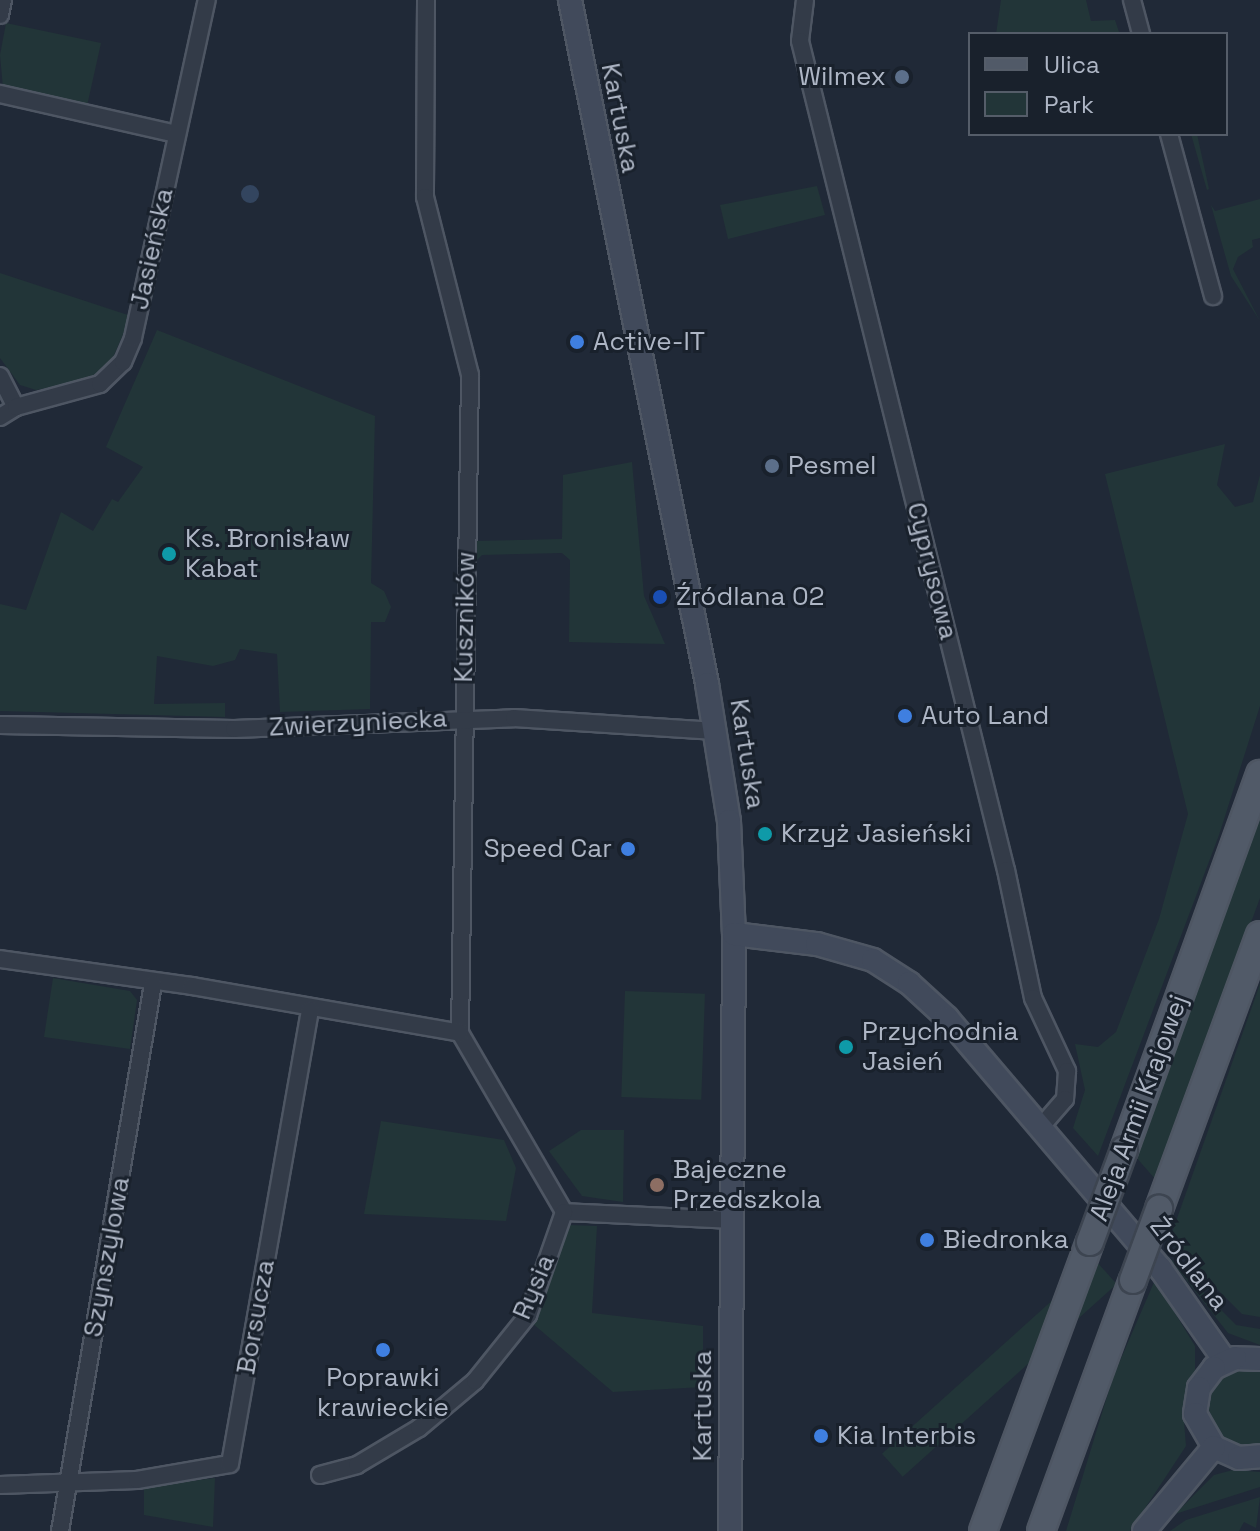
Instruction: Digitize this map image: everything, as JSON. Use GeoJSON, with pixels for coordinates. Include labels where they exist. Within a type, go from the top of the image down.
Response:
{"type":"FeatureCollection","features":[{"type":"Feature","properties":{"kind":"main road","name":"Aleja Armii Krajowej"},"geometry":{"type":"LineString","coordinates":[[983,1531],[1260,774]]}},
{"type":"Feature","properties":{"kind":"main road","name":"Aleja Armii Krajowej"},"geometry":{"type":"LineString","coordinates":[[1041,1531],[1260,935]]}},
{"type":"Feature","properties":{"kind":"street"},"geometry":{"type":"LineString","coordinates":[[0,15],[3,0]]}},
{"type":"Feature","properties":{"kind":"street","name":"Jasieńska"},"geometry":{"type":"LineString","coordinates":[[0,417],[16,407],[100,384],[123,362],[133,338],[207,0]]}},
{"type":"Feature","properties":{"kind":"street","name":"Kuszników"},"geometry":{"type":"LineString","coordinates":[[426,0],[425,197],[470,375],[460,1033]]}},
{"type":"Feature","properties":{"kind":"street","name":"Kartuska"},"geometry":{"type":"LineString","coordinates":[[570,0],[716,731],[729,821],[734,934],[730,1531]]}},
{"type":"Feature","properties":{"kind":"street","name":"Cyprysowa"},"geometry":{"type":"LineString","coordinates":[[805,0],[800,41],[1014,903],[1033,998],[1067,1071],[1065,1099],[1040,1128]]}},
{"type":"Feature","properties":{"kind":"street"},"geometry":{"type":"LineString","coordinates":[[1132,0],[1140,32]]}},
{"type":"Feature","properties":{"kind":"street"},"geometry":{"type":"LineString","coordinates":[[0,94],[176,134]]}},
{"type":"Feature","properties":{"kind":"street"},"geometry":{"type":"LineString","coordinates":[[1170,136],[1213,296]]}},
{"type":"Feature","properties":{"kind":"street"},"geometry":{"type":"LineString","coordinates":[[0,376],[16,407]]}},
{"type":"Feature","properties":{"kind":"street","name":"Zwierzyniecka"},"geometry":{"type":"LineString","coordinates":[[0,725],[234,729],[463,718],[716,731]]}},
{"type":"Feature","properties":{"kind":"street","name":"Źródlana"},"geometry":{"type":"LineString","coordinates":[[734,934],[817,944],[873,960],[909,983],[947,1018],[1160,1268],[1225,1361]]}},
{"type":"Feature","properties":{"kind":"street"},"geometry":{"type":"LineString","coordinates":[[0,959],[153,984],[192,986],[310,1010],[460,1033],[564,1212],[731,1220]]}},
{"type":"Feature","properties":{"kind":"street","name":"Szynszylowa"},"geometry":{"type":"LineString","coordinates":[[60,1531],[153,984]]}},
{"type":"Feature","properties":{"kind":"street","name":"Borsucza"},"geometry":{"type":"LineString","coordinates":[[69,1483],[137,1480],[230,1464],[310,1010]]}},
{"type":"Feature","properties":{"kind":"street","name":"Rysia"},"geometry":{"type":"LineString","coordinates":[[320,1475],[357,1465],[407,1435],[475,1381],[528,1315],[564,1212]]}},
{"type":"Feature","properties":{"kind":"street"},"geometry":{"type":"LineString","coordinates":[[1260,1359],[1225,1361],[1205,1377],[1195,1401],[1198,1426],[1214,1447],[1239,1458],[1260,1456]]}},
{"type":"Feature","properties":{"kind":"street"},"geometry":{"type":"LineString","coordinates":[[1144,1531],[1214,1447]]}},
{"type":"Feature","properties":{"kind":"street"},"geometry":{"type":"LineString","coordinates":[[0,1485],[69,1483]]}},
{"type":"Feature","properties":{"kind":"green space"},"geometry":{"type":"Polygon","coordinates":[[[1001,0],[1086,0],[1091,21],[1115,20],[1119,32],[996,32],[1001,0]]]}},
{"type":"Feature","properties":{"kind":"green space"},"geometry":{"type":"Polygon","coordinates":[[[6,23],[101,43],[87,106],[3,88],[0,55],[6,23]]]}},
{"type":"Feature","properties":{"kind":"green space"},"geometry":{"type":"Polygon","coordinates":[[[1192,136],[1197,136],[1207,190],[1192,136]]]}},
{"type":"Feature","properties":{"kind":"green space"},"geometry":{"type":"Polygon","coordinates":[[[817,186],[825,215],[728,239],[720,205],[817,186]]]}},
{"type":"Feature","properties":{"kind":"green space"},"geometry":{"type":"Polygon","coordinates":[[[1260,199],[1260,238],[1252,240],[1253,247],[1238,257],[1233,269],[1260,321],[1231,276],[1211,205],[1215,211],[1260,199]]]}},
{"type":"Feature","properties":{"kind":"green space"},"geometry":{"type":"Polygon","coordinates":[[[0,273],[131,316],[108,369],[77,382],[36,390],[20,385],[0,358],[0,273]]]}},
{"type":"Feature","properties":{"kind":"green space"},"geometry":{"type":"Polygon","coordinates":[[[157,330],[375,416],[371,583],[384,591],[391,607],[385,622],[371,622],[370,709],[280,712],[277,654],[240,649],[235,660],[213,666],[157,656],[154,704],[225,703],[225,717],[0,711],[0,604],[26,610],[61,512],[93,531],[112,499],[118,502],[143,467],[106,447],[157,330]]]}},
{"type":"Feature","properties":{"kind":"green space"},"geometry":{"type":"Polygon","coordinates":[[[1225,444],[1217,485],[1235,507],[1253,502],[1260,475],[1260,706],[1219,835],[1098,1156],[1073,1128],[1085,1090],[1075,1044],[1098,1047],[1116,1032],[1159,919],[1188,814],[1105,474],[1225,444]]]}},
{"type":"Feature","properties":{"kind":"green space"},"geometry":{"type":"Polygon","coordinates":[[[632,462],[644,596],[665,644],[569,642],[570,560],[562,553],[482,555],[475,562],[475,541],[562,539],[563,475],[632,462]]]}},
{"type":"Feature","properties":{"kind":"green space"},"geometry":{"type":"Polygon","coordinates":[[[1260,813],[1260,898],[1156,1180],[1135,1156],[1260,813]]]}},
{"type":"Feature","properties":{"kind":"green space"},"geometry":{"type":"Polygon","coordinates":[[[53,978],[130,991],[137,1000],[130,1049],[44,1037],[53,978]]]}},
{"type":"Feature","properties":{"kind":"green space"},"geometry":{"type":"Polygon","coordinates":[[[1260,984],[1260,1317],[1242,1314],[1169,1241],[1260,984]]]}},
{"type":"Feature","properties":{"kind":"green space"},"geometry":{"type":"Polygon","coordinates":[[[625,991],[705,994],[701,1100],[621,1097],[625,991]]]}},
{"type":"Feature","properties":{"kind":"green space"},"geometry":{"type":"Polygon","coordinates":[[[381,1121],[504,1140],[516,1168],[506,1221],[364,1214],[381,1121]]]}},
{"type":"Feature","properties":{"kind":"green space"},"geometry":{"type":"Polygon","coordinates":[[[581,1130],[624,1130],[623,1202],[582,1196],[549,1151],[581,1130]]]}},
{"type":"Feature","properties":{"kind":"green space"},"geometry":{"type":"Polygon","coordinates":[[[569,1225],[597,1226],[592,1313],[703,1326],[703,1387],[613,1392],[532,1323],[569,1225]]]}},
{"type":"Feature","properties":{"kind":"green space"},"geometry":{"type":"Polygon","coordinates":[[[1165,1253],[1236,1325],[1260,1329],[1260,1345],[1228,1333],[1165,1253]]]}},
{"type":"Feature","properties":{"kind":"green space"},"geometry":{"type":"Polygon","coordinates":[[[1096,1261],[1117,1284],[903,1477],[882,1454],[1096,1261]]]}},
{"type":"Feature","properties":{"kind":"green space"},"geometry":{"type":"Polygon","coordinates":[[[1155,1280],[1195,1346],[1195,1370],[1183,1409],[1186,1446],[1130,1531],[1066,1531],[1113,1377],[1155,1280]]]}},
{"type":"Feature","properties":{"kind":"green space"},"geometry":{"type":"Polygon","coordinates":[[[1232,1367],[1260,1368],[1260,1448],[1227,1446],[1205,1421],[1208,1389],[1232,1367]]]}},
{"type":"Feature","properties":{"kind":"green space"},"geometry":{"type":"Polygon","coordinates":[[[1233,1470],[1260,1472],[1260,1487],[1175,1514],[1214,1475],[1233,1470]]]}},
{"type":"Feature","properties":{"kind":"green space"},"geometry":{"type":"Polygon","coordinates":[[[215,1478],[213,1527],[144,1515],[144,1487],[215,1478]]]}},
{"type":"Feature","properties":{"kind":"green space"},"geometry":{"type":"Polygon","coordinates":[[[1260,1497],[1256,1528],[1244,1522],[1239,1531],[1170,1531],[1186,1520],[1260,1497]]]}},
{"type":"Feature","properties":{"kind":"water"},"geometry":{"type":"Polygon","coordinates":[[[250,185],[259,194],[250,203],[241,194],[250,185]]]}},
{"type":"Feature","properties":{"kind":"place","name":"Wilmex"},"geometry":{"type":"Point","coordinates":[902,77]}},
{"type":"Feature","properties":{"kind":"place","name":"Active-IT"},"geometry":{"type":"Point","coordinates":[577,342]}},
{"type":"Feature","properties":{"kind":"place","name":"Pesmel"},"geometry":{"type":"Point","coordinates":[772,466]}},
{"type":"Feature","properties":{"kind":"place","name":"Ks. Bronisław Kabat"},"geometry":{"type":"Point","coordinates":[169,554]}},
{"type":"Feature","properties":{"kind":"place","name":"Źródlana 02"},"geometry":{"type":"Point","coordinates":[660,597]}},
{"type":"Feature","properties":{"kind":"place","name":"Auto Land"},"geometry":{"type":"Point","coordinates":[905,716]}},
{"type":"Feature","properties":{"kind":"place","name":"Krzyż Jasieński"},"geometry":{"type":"Point","coordinates":[765,834]}},
{"type":"Feature","properties":{"kind":"place","name":"Speed Car"},"geometry":{"type":"Point","coordinates":[628,849]}},
{"type":"Feature","properties":{"kind":"place","name":"Przychodnia Jasień"},"geometry":{"type":"Point","coordinates":[846,1047]}},
{"type":"Feature","properties":{"kind":"place","name":"Bajeczne Przedszkola"},"geometry":{"type":"Point","coordinates":[657,1185]}},
{"type":"Feature","properties":{"kind":"place","name":"Biedronka"},"geometry":{"type":"Point","coordinates":[927,1240]}},
{"type":"Feature","properties":{"kind":"place","name":"Poprawki krawieckie"},"geometry":{"type":"Point","coordinates":[383,1350]}},
{"type":"Feature","properties":{"kind":"place","name":"Kia Interbis"},"geometry":{"type":"Point","coordinates":[821,1436]}}]}
